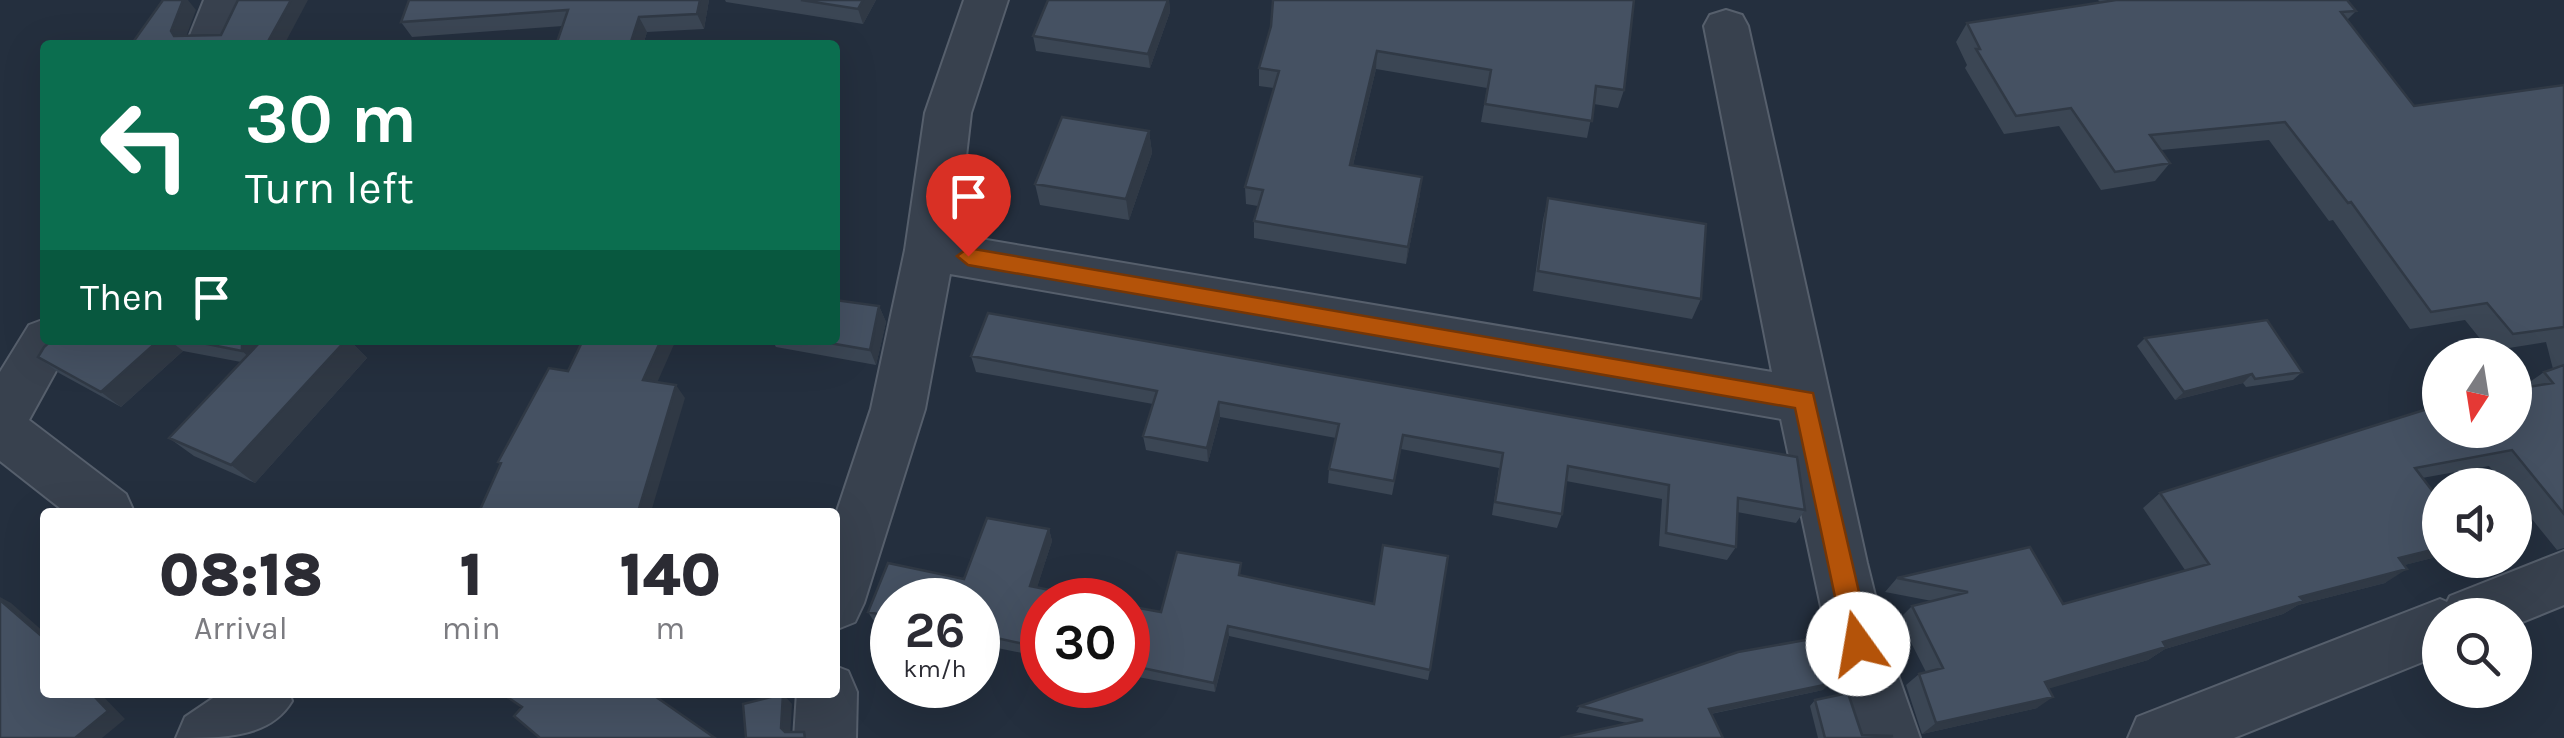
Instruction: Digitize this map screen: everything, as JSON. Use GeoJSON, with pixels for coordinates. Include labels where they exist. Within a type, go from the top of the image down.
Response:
{"type":"FeatureCollection","features":[{"type":"Feature","properties":{"kind":"street"},"geometry":{"type":"LineString","coordinates":[[210,40],[226,0]]}},
{"type":"Feature","properties":{"kind":"street"},"geometry":{"type":"LineString","coordinates":[[840,587],[898,409],[930,250],[948,113],[986,0]]}},
{"type":"Feature","properties":{"kind":"street"},"geometry":{"type":"LineString","coordinates":[[1726,26],[1858,644],[1889,738]]}},
{"type":"Feature","properties":{"kind":"street"},"geometry":{"type":"LineString","coordinates":[[930,250],[1805,400]]}},
{"type":"Feature","properties":{"kind":"street"},"geometry":{"type":"LineString","coordinates":[[0,420],[45,345]]}},
{"type":"Feature","properties":{"kind":"street"},"geometry":{"type":"LineString","coordinates":[[0,428],[101,508]]}},
{"type":"Feature","properties":{"kind":"street"},"geometry":{"type":"LineString","coordinates":[[2514,598],[2564,578]]}},
{"type":"Feature","properties":{"kind":"street"},"geometry":{"type":"LineString","coordinates":[[2159,738],[2422,634]]}},
{"type":"Feature","properties":{"kind":"street"},"geometry":{"type":"LineString","coordinates":[[825,738],[827,698]]}},
{"type":"Feature","properties":{"kind":"street"},"geometry":{"type":"LineString","coordinates":[[207,738],[269,710]]}},
{"type":"Feature","properties":{"kind":"building"},"geometry":{"type":"Polygon","coordinates":[[[163,0],[183,0],[171,31],[174,36],[221,35],[238,0],[291,0],[269,40],[135,40],[163,0]]]}},
{"type":"Feature","properties":{"kind":"building"},"geometry":{"type":"Polygon","coordinates":[[[409,0],[700,0],[697,14],[639,17],[632,40],[558,40],[568,10],[401,22],[409,0]]]}},
{"type":"Feature","properties":{"kind":"building"},"geometry":{"type":"Polygon","coordinates":[[[801,0],[863,0],[858,9],[801,0]]]}},
{"type":"Feature","properties":{"kind":"building"},"geometry":{"type":"Polygon","coordinates":[[[1048,0],[1168,0],[1148,54],[1033,36],[1048,0]]]}},
{"type":"Feature","properties":{"kind":"building"},"geometry":{"type":"Polygon","coordinates":[[[1273,0],[1634,0],[1624,90],[1596,86],[1592,121],[1485,104],[1491,70],[1377,51],[1350,165],[1422,177],[1408,247],[1254,221],[1263,190],[1245,187],[1279,71],[1259,68],[1271,26],[1273,0]]]}},
{"type":"Feature","properties":{"kind":"building"},"geometry":{"type":"Polygon","coordinates":[[[2116,0],[2347,0],[2356,11],[2341,12],[2414,106],[2564,85],[2564,327],[2513,334],[2487,303],[2431,312],[2351,202],[2285,122],[2150,135],[2170,163],[2115,172],[2071,108],[2016,116],[1976,49],[1980,49],[1967,23],[2116,0]]]}},
{"type":"Feature","properties":{"kind":"building"},"geometry":{"type":"Polygon","coordinates":[[[1062,117],[1149,131],[1126,199],[1035,184],[1062,117]]]}},
{"type":"Feature","properties":{"kind":"building"},"geometry":{"type":"Polygon","coordinates":[[[1548,198],[1706,224],[1701,299],[1538,271],[1548,198]]]}},
{"type":"Feature","properties":{"kind":"building"},"geometry":{"type":"Polygon","coordinates":[[[840,301],[879,306],[870,350],[840,345],[840,301]]]}},
{"type":"Feature","properties":{"kind":"building"},"geometry":{"type":"Polygon","coordinates":[[[988,313],[1797,457],[1805,510],[1738,498],[1736,547],[1666,533],[1669,485],[1568,466],[1562,514],[1495,502],[1503,453],[1403,435],[1394,481],[1329,469],[1339,424],[1219,402],[1207,448],[1143,436],[1157,391],[971,356],[988,313]]]}},
{"type":"Feature","properties":{"kind":"building"},"geometry":{"type":"Polygon","coordinates":[[[2267,320],[2302,372],[2255,379],[2252,374],[2184,392],[2145,338],[2267,320]]]}},
{"type":"Feature","properties":{"kind":"building"},"geometry":{"type":"Polygon","coordinates":[[[153,345],[101,392],[38,357],[44,347],[153,345]]]}},
{"type":"Feature","properties":{"kind":"building"},"geometry":{"type":"Polygon","coordinates":[[[212,345],[242,345],[242,351],[212,345]]]}},
{"type":"Feature","properties":{"kind":"building"},"geometry":{"type":"Polygon","coordinates":[[[257,345],[341,345],[231,465],[169,438],[257,345]]]}},
{"type":"Feature","properties":{"kind":"building"},"geometry":{"type":"Polygon","coordinates":[[[581,345],[659,345],[643,380],[676,385],[639,508],[481,508],[501,463],[498,462],[549,368],[568,371],[581,345]]]}},
{"type":"Feature","properties":{"kind":"building"},"geometry":{"type":"Polygon","coordinates":[[[2564,365],[2564,514],[2532,475],[2532,468],[2527,468],[2512,450],[2415,468],[2422,477],[2422,552],[2399,558],[2407,569],[2300,597],[2304,601],[2045,682],[2053,697],[1936,723],[1919,674],[1943,668],[1912,606],[1968,592],[1897,578],[2030,547],[2063,604],[2209,564],[2160,493],[2422,411],[2422,448],[2532,448],[2532,386],[2553,383],[2544,372],[2564,365]]]}},
{"type":"Feature","properties":{"kind":"building"},"geometry":{"type":"Polygon","coordinates":[[[987,518],[1049,529],[1033,578],[1020,578],[1020,643],[1000,639],[1000,578],[964,578],[987,518]]]}},
{"type":"Feature","properties":{"kind":"building"},"geometry":{"type":"Polygon","coordinates":[[[1383,545],[1448,556],[1430,670],[1228,626],[1214,683],[1150,670],[1150,610],[1161,612],[1177,552],[1241,563],[1239,575],[1374,604],[1383,545]]]}},
{"type":"Feature","properties":{"kind":"building"},"geometry":{"type":"Polygon","coordinates":[[[888,563],[959,578],[882,578],[888,563]]]}},
{"type":"Feature","properties":{"kind":"building"},"geometry":{"type":"Polygon","coordinates":[[[0,600],[40,635],[40,698],[96,698],[108,711],[75,738],[0,738],[0,600]]]}},
{"type":"Feature","properties":{"kind":"building"},"geometry":{"type":"Polygon","coordinates":[[[1811,639],[1829,684],[1709,709],[1723,738],[1560,738],[1643,720],[1580,706],[1738,652],[1811,639]]]}},
{"type":"Feature","properties":{"kind":"building"},"geometry":{"type":"Polygon","coordinates":[[[1848,693],[1862,735],[1893,736],[1825,738],[1815,700],[1848,693]]]}},
{"type":"Feature","properties":{"kind":"building"},"geometry":{"type":"Polygon","coordinates":[[[509,698],[658,698],[715,738],[540,738],[514,716],[522,707],[509,698]]]}},
{"type":"Feature","properties":{"kind":"building"},"geometry":{"type":"Polygon","coordinates":[[[783,698],[781,728],[785,732],[804,732],[805,738],[746,738],[743,704],[783,698]]]}},
{"type":"Feature","properties":{"kind":"route"},"geometry":{"type":"LineString","coordinates":[[968,256],[1805,400],[1858,644]]}}]}
